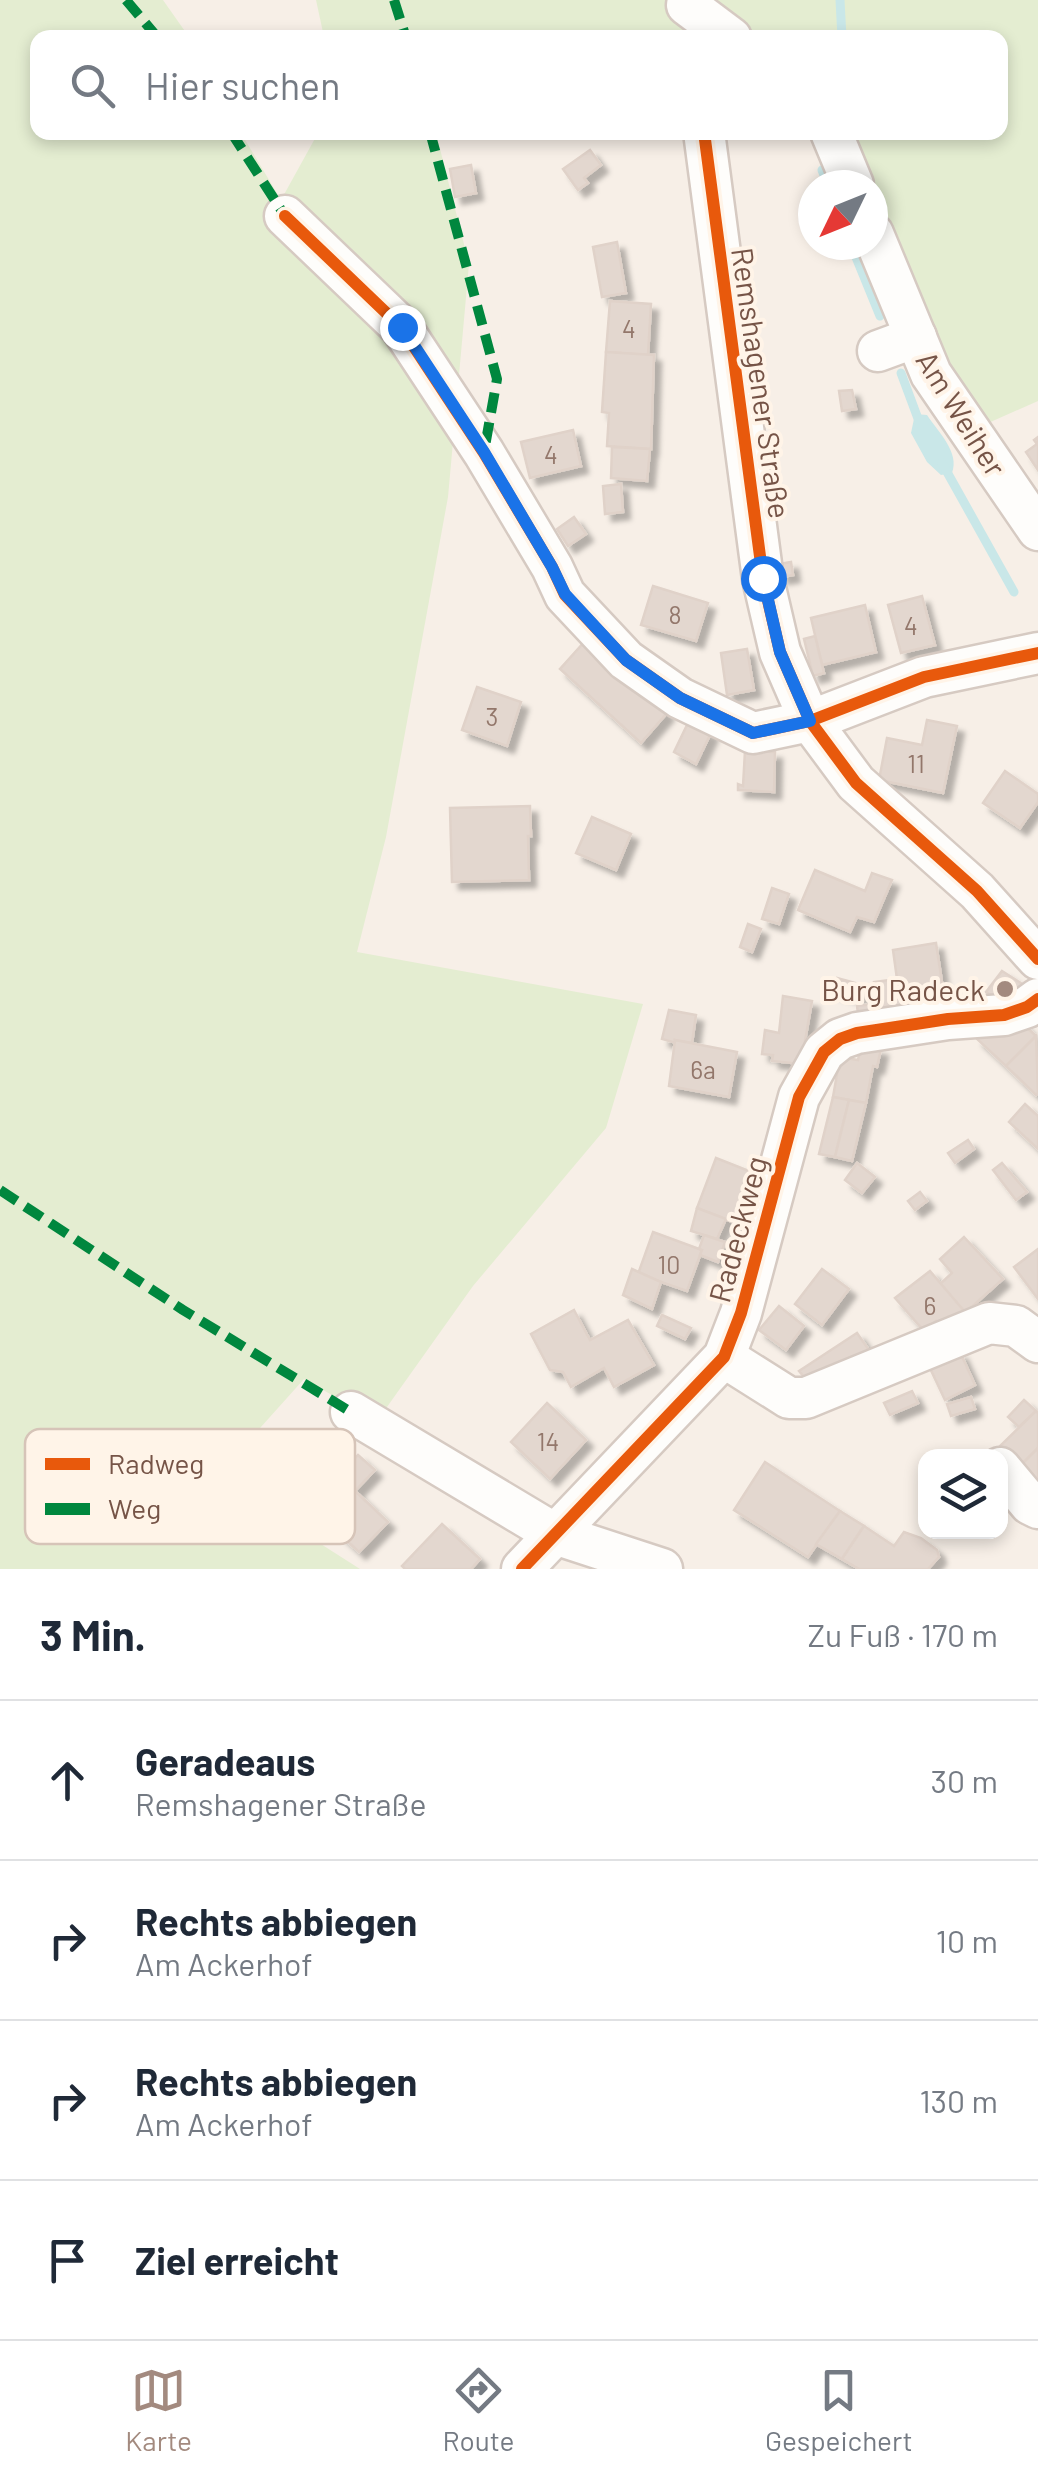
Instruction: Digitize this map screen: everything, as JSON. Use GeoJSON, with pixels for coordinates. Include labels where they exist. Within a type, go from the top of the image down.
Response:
{"type":"FeatureCollection","features":[{"type":"Feature","properties":{"kind":"street"},"geometry":{"type":"LineString","coordinates":[[688,14],[717,30]]}},
{"type":"Feature","properties":{"kind":"street","name":"Remshagener Straße"},"geometry":{"type":"LineString","coordinates":[[705,140],[763,578],[780,652],[810,721],[856,783],[977,891],[1038,959]]}},
{"type":"Feature","properties":{"kind":"street"},"geometry":{"type":"LineString","coordinates":[[834,140],[847,170]]}},
{"type":"Feature","properties":{"kind":"street"},"geometry":{"type":"LineString","coordinates":[[285,216],[402,327],[484,452],[565,594],[626,660],[680,698],[753,733],[810,721],[924,677],[1038,653]]}},
{"type":"Feature","properties":{"kind":"street","name":"Am Weiher"},"geometry":{"type":"LineString","coordinates":[[884,260],[931,374],[1038,530]]}},
{"type":"Feature","properties":{"kind":"street"},"geometry":{"type":"LineString","coordinates":[[878,351],[916,338]]}},
{"type":"Feature","properties":{"kind":"street","name":"Radeckweg"},"geometry":{"type":"LineString","coordinates":[[522,1569],[724,1357],[741,1313],[799,1098],[824,1052],[840,1039],[857,1033],[1004,1014],[1038,999]]}},
{"type":"Feature","properties":{"kind":"street"},"geometry":{"type":"LineString","coordinates":[[724,1357],[788,1398],[806,1398],[989,1323],[1016,1326],[1038,1342]]}},
{"type":"Feature","properties":{"kind":"street"},"geometry":{"type":"LineString","coordinates":[[352,1412],[555,1534],[662,1569]]}},
{"type":"Feature","properties":{"kind":"street"},"geometry":{"type":"LineString","coordinates":[[1008,1477],[1038,1508]]}},
{"type":"Feature","properties":{"kind":"green space"},"geometry":{"type":"Polygon","coordinates":[[[0,0],[163,0],[184,30],[30,30],[30,140],[245,140],[281,200],[314,140],[438,140],[469,264],[448,497],[386,837],[357,952],[643,1004],[606,1128],[473,1286],[377,1421],[304,1379],[259,1429],[25,1429],[25,1544],[321,1544],[360,1569],[0,1569],[0,0]]]}},
{"type":"Feature","properties":{"kind":"green space"},"geometry":{"type":"Polygon","coordinates":[[[316,0],[1038,0],[1038,401],[977,428],[939,372],[888,250],[888,170],[855,170],[842,140],[1008,140],[1008,30],[322,30],[316,0]]]}},
{"type":"Feature","properties":{"kind":"water"},"geometry":{"type":"Polygon","coordinates":[[[915,414],[927,415],[947,443],[953,457],[952,473],[941,475],[927,462],[911,433],[915,414]]]}},
{"type":"Feature","properties":{"kind":"building"},"geometry":{"type":"Polygon","coordinates":[[[590,150],[601,165],[584,178],[588,183],[578,190],[563,169],[590,150]]]}},
{"type":"Feature","properties":{"kind":"building"},"geometry":{"type":"Polygon","coordinates":[[[471,165],[476,193],[455,197],[450,169],[471,165]]]}},
{"type":"Feature","properties":{"kind":"building"},"geometry":{"type":"Polygon","coordinates":[[[617,242],[626,293],[602,297],[593,247],[617,242]]]}},
{"type":"Feature","properties":{"kind":"building"},"geometry":{"type":"Polygon","coordinates":[[[610,301],[651,304],[648,355],[606,352],[610,301]]]}},
{"type":"Feature","properties":{"kind":"building"},"geometry":{"type":"Polygon","coordinates":[[[606,352],[654,355],[651,449],[607,446],[609,413],[602,412],[606,352]]]}},
{"type":"Feature","properties":{"kind":"building"},"geometry":{"type":"Polygon","coordinates":[[[852,390],[856,409],[842,411],[839,391],[852,390]]]}},
{"type":"Feature","properties":{"kind":"building"},"geometry":{"type":"Polygon","coordinates":[[[573,430],[581,466],[530,478],[521,442],[573,430]]]}},
{"type":"Feature","properties":{"kind":"building"},"geometry":{"type":"Polygon","coordinates":[[[1038,437],[1038,470],[1026,452],[1037,444],[1034,440],[1038,437]]]}},
{"type":"Feature","properties":{"kind":"building"},"geometry":{"type":"Polygon","coordinates":[[[612,447],[650,449],[647,481],[611,478],[612,447]]]}},
{"type":"Feature","properties":{"kind":"building"},"geometry":{"type":"Polygon","coordinates":[[[621,484],[623,512],[605,514],[603,486],[621,484]]]}},
{"type":"Feature","properties":{"kind":"building"},"geometry":{"type":"Polygon","coordinates":[[[574,517],[586,534],[568,546],[557,529],[574,517]]]}},
{"type":"Feature","properties":{"kind":"building"},"geometry":{"type":"Polygon","coordinates":[[[791,562],[793,575],[781,577],[779,564],[791,562]]]}},
{"type":"Feature","properties":{"kind":"building"},"geometry":{"type":"Polygon","coordinates":[[[653,586],[708,603],[696,641],[641,625],[653,586]]]}},
{"type":"Feature","properties":{"kind":"building"},"geometry":{"type":"Polygon","coordinates":[[[922,596],[935,645],[901,653],[888,605],[922,596]]]}},
{"type":"Feature","properties":{"kind":"building"},"geometry":{"type":"Polygon","coordinates":[[[865,605],[876,652],[822,665],[811,618],[865,605]]]}},
{"type":"Feature","properties":{"kind":"building"},"geometry":{"type":"Polygon","coordinates":[[[815,636],[824,673],[813,676],[804,639],[815,636]]]}},
{"type":"Feature","properties":{"kind":"building"},"geometry":{"type":"Polygon","coordinates":[[[586,640],[667,713],[641,743],[560,669],[586,640]]]}},
{"type":"Feature","properties":{"kind":"building"},"geometry":{"type":"Polygon","coordinates":[[[747,649],[754,690],[727,695],[721,653],[747,649]]]}},
{"type":"Feature","properties":{"kind":"building"},"geometry":{"type":"Polygon","coordinates":[[[477,687],[521,702],[507,746],[462,730],[477,687]]]}},
{"type":"Feature","properties":{"kind":"building"},"geometry":{"type":"Polygon","coordinates":[[[927,720],[957,726],[943,793],[879,780],[887,738],[922,745],[927,720]]]}},
{"type":"Feature","properties":{"kind":"building"},"geometry":{"type":"Polygon","coordinates":[[[688,723],[711,733],[696,764],[674,752],[688,723]]]}},
{"type":"Feature","properties":{"kind":"building"},"geometry":{"type":"Polygon","coordinates":[[[745,751],[775,752],[774,792],[738,790],[738,784],[743,786],[745,751]]]}},
{"type":"Feature","properties":{"kind":"building"},"geometry":{"type":"Polygon","coordinates":[[[1005,771],[1038,794],[1038,802],[1020,828],[983,803],[1005,771]]]}},
{"type":"Feature","properties":{"kind":"building"},"geometry":{"type":"Polygon","coordinates":[[[530,806],[529,880],[452,882],[450,808],[530,806]]]}},
{"type":"Feature","properties":{"kind":"building"},"geometry":{"type":"Polygon","coordinates":[[[592,817],[631,834],[616,870],[576,853],[592,817]]]}},
{"type":"Feature","properties":{"kind":"building"},"geometry":{"type":"Polygon","coordinates":[[[815,870],[865,891],[872,873],[892,880],[874,922],[857,917],[850,932],[798,910],[815,870]]]}},
{"type":"Feature","properties":{"kind":"building"},"geometry":{"type":"Polygon","coordinates":[[[772,888],[789,894],[779,924],[762,919],[772,888]]]}},
{"type":"Feature","properties":{"kind":"building"},"geometry":{"type":"Polygon","coordinates":[[[748,924],[761,929],[752,952],[740,947],[748,924]]]}},
{"type":"Feature","properties":{"kind":"building"},"geometry":{"type":"Polygon","coordinates":[[[936,943],[943,989],[913,994],[915,1005],[878,1011],[874,982],[897,979],[893,950],[936,943]]]}},
{"type":"Feature","properties":{"kind":"building","name":"Burg Radeck"},"geometry":{"type":"Polygon","coordinates":[[[1002,971],[1024,985],[1009,1007],[986,992],[1002,971]]]}},
{"type":"Feature","properties":{"kind":"building"},"geometry":{"type":"Polygon","coordinates":[[[837,978],[862,985],[859,998],[833,991],[837,978]]]}},
{"type":"Feature","properties":{"kind":"building"},"geometry":{"type":"Polygon","coordinates":[[[783,996],[812,1001],[801,1064],[772,1061],[773,1055],[762,1054],[765,1030],[779,1033],[783,996]]]}},
{"type":"Feature","properties":{"kind":"building"},"geometry":{"type":"Polygon","coordinates":[[[873,1004],[875,1018],[859,1020],[857,1006],[873,1004]]]}},
{"type":"Feature","properties":{"kind":"building"},"geometry":{"type":"Polygon","coordinates":[[[669,1010],[696,1015],[692,1043],[662,1039],[669,1010]]]}},
{"type":"Feature","properties":{"kind":"building"},"geometry":{"type":"Polygon","coordinates":[[[1018,1019],[1036,1036],[1006,1066],[976,1038],[990,1022],[1018,1019]]]}},
{"type":"Feature","properties":{"kind":"building"},"geometry":{"type":"Polygon","coordinates":[[[1036,1036],[1038,1093],[1036,1095],[1006,1066],[1036,1036]]]}},
{"type":"Feature","properties":{"kind":"building"},"geometry":{"type":"Polygon","coordinates":[[[675,1040],[737,1052],[729,1097],[669,1086],[675,1040]]]}},
{"type":"Feature","properties":{"kind":"building"},"geometry":{"type":"Polygon","coordinates":[[[861,1046],[881,1049],[877,1067],[873,1066],[866,1103],[833,1097],[840,1057],[858,1060],[861,1046]]]}},
{"type":"Feature","properties":{"kind":"building"},"geometry":{"type":"Polygon","coordinates":[[[833,1097],[849,1100],[835,1157],[819,1154],[833,1097]]]}},
{"type":"Feature","properties":{"kind":"building"},"geometry":{"type":"Polygon","coordinates":[[[849,1100],[866,1103],[852,1161],[835,1157],[849,1100]]]}},
{"type":"Feature","properties":{"kind":"building"},"geometry":{"type":"Polygon","coordinates":[[[1025,1104],[1038,1116],[1038,1149],[1009,1122],[1025,1104]]]}},
{"type":"Feature","properties":{"kind":"building"},"geometry":{"type":"Polygon","coordinates":[[[968,1140],[974,1149],[955,1163],[948,1153],[968,1140]]]}},
{"type":"Feature","properties":{"kind":"building"},"geometry":{"type":"Polygon","coordinates":[[[716,1158],[759,1175],[740,1225],[697,1208],[716,1158]]]}},
{"type":"Feature","properties":{"kind":"building"},"geometry":{"type":"Polygon","coordinates":[[[857,1163],[875,1177],[862,1193],[845,1180],[857,1163]]]}},
{"type":"Feature","properties":{"kind":"building"},"geometry":{"type":"Polygon","coordinates":[[[1002,1163],[1027,1192],[1016,1200],[993,1170],[1002,1163]]]}},
{"type":"Feature","properties":{"kind":"building"},"geometry":{"type":"Polygon","coordinates":[[[920,1192],[927,1201],[915,1210],[908,1201],[920,1192]]]}},
{"type":"Feature","properties":{"kind":"building"},"geometry":{"type":"Polygon","coordinates":[[[697,1208],[726,1219],[717,1239],[691,1231],[697,1208]]]}},
{"type":"Feature","properties":{"kind":"building"},"geometry":{"type":"Polygon","coordinates":[[[653,1232],[702,1250],[687,1291],[638,1274],[653,1232]]]}},
{"type":"Feature","properties":{"kind":"building"},"geometry":{"type":"Polygon","coordinates":[[[704,1235],[725,1242],[718,1262],[700,1255],[704,1235]]]}},
{"type":"Feature","properties":{"kind":"building"},"geometry":{"type":"Polygon","coordinates":[[[964,1237],[1003,1279],[965,1313],[940,1284],[952,1273],[940,1259],[964,1237]]]}},
{"type":"Feature","properties":{"kind":"building"},"geometry":{"type":"Polygon","coordinates":[[[1038,1249],[1038,1299],[1014,1267],[1038,1249]]]}},
{"type":"Feature","properties":{"kind":"building"},"geometry":{"type":"Polygon","coordinates":[[[632,1269],[661,1282],[652,1309],[623,1295],[632,1269]]]}},
{"type":"Feature","properties":{"kind":"building"},"geometry":{"type":"Polygon","coordinates":[[[822,1269],[849,1289],[822,1325],[795,1304],[822,1269]]]}},
{"type":"Feature","properties":{"kind":"building"},"geometry":{"type":"Polygon","coordinates":[[[930,1271],[965,1312],[944,1330],[936,1321],[924,1331],[895,1298],[930,1271]]]}},
{"type":"Feature","properties":{"kind":"building"},"geometry":{"type":"Polygon","coordinates":[[[779,1306],[804,1326],[786,1350],[759,1330],[779,1306]]]}},
{"type":"Feature","properties":{"kind":"building"},"geometry":{"type":"Polygon","coordinates":[[[574,1310],[590,1340],[628,1320],[654,1365],[614,1387],[604,1368],[571,1387],[563,1372],[550,1370],[531,1334],[574,1310]]]}},
{"type":"Feature","properties":{"kind":"building"},"geometry":{"type":"Polygon","coordinates":[[[662,1315],[691,1328],[685,1339],[657,1326],[662,1315]]]}},
{"type":"Feature","properties":{"kind":"building"},"geometry":{"type":"Polygon","coordinates":[[[857,1333],[869,1350],[809,1383],[799,1371],[857,1333]]]}},
{"type":"Feature","properties":{"kind":"building"},"geometry":{"type":"Polygon","coordinates":[[[960,1352],[975,1385],[945,1400],[929,1366],[960,1352]]]}},
{"type":"Feature","properties":{"kind":"building"},"geometry":{"type":"Polygon","coordinates":[[[912,1391],[918,1403],[890,1415],[884,1403],[912,1391]]]}},
{"type":"Feature","properties":{"kind":"building"},"geometry":{"type":"Polygon","coordinates":[[[971,1397],[975,1409],[951,1416],[947,1404],[971,1397]]]}},
{"type":"Feature","properties":{"kind":"building"},"geometry":{"type":"Polygon","coordinates":[[[1024,1400],[1036,1411],[1019,1427],[1008,1417],[1024,1400]]]}},
{"type":"Feature","properties":{"kind":"building"},"geometry":{"type":"Polygon","coordinates":[[[547,1403],[586,1440],[550,1479],[511,1442],[547,1403]]]}},
{"type":"Feature","properties":{"kind":"building"},"geometry":{"type":"Polygon","coordinates":[[[1038,1413],[1038,1448],[1015,1471],[1008,1464],[1008,1449],[997,1449],[1038,1413]]]}},
{"type":"Feature","properties":{"kind":"building"},"geometry":{"type":"Polygon","coordinates":[[[1038,1448],[1038,1491],[1015,1471],[1038,1448]]]}},
{"type":"Feature","properties":{"kind":"building"},"geometry":{"type":"Polygon","coordinates":[[[358,1455],[375,1470],[355,1491],[358,1455]]]}},
{"type":"Feature","properties":{"kind":"building"},"geometry":{"type":"Polygon","coordinates":[[[765,1462],[840,1511],[808,1557],[734,1510],[765,1462]]]}},
{"type":"Feature","properties":{"kind":"building"},"geometry":{"type":"Polygon","coordinates":[[[355,1491],[388,1522],[359,1552],[350,1544],[355,1544],[355,1491]]]}},
{"type":"Feature","properties":{"kind":"building"},"geometry":{"type":"Polygon","coordinates":[[[840,1511],[864,1526],[842,1559],[816,1544],[840,1511]]]}},
{"type":"Feature","properties":{"kind":"building"},"geometry":{"type":"Polygon","coordinates":[[[442,1524],[480,1559],[471,1569],[405,1569],[402,1566],[442,1524]]]}},
{"type":"Feature","properties":{"kind":"building"},"geometry":{"type":"Polygon","coordinates":[[[864,1526],[894,1546],[904,1532],[918,1537],[937,1550],[939,1557],[928,1569],[859,1569],[842,1559],[864,1526]]]}},
{"type":"Feature","properties":{"kind":"waterway"},"geometry":{"type":"LineString","coordinates":[[840,0],[842,30]]}},
{"type":"Feature","properties":{"kind":"waterway"},"geometry":{"type":"LineString","coordinates":[[857,260],[880,316]]}},
{"type":"Feature","properties":{"kind":"waterway"},"geometry":{"type":"LineString","coordinates":[[901,373],[920,424]]}},
{"type":"Feature","properties":{"kind":"waterway"},"geometry":{"type":"LineString","coordinates":[[942,463],[1014,592]]}},
{"type":"Feature","properties":{"kind":"marked path"},"geometry":{"type":"LineString","coordinates":[[126,0],[151,30]]}},
{"type":"Feature","properties":{"kind":"marked path"},"geometry":{"type":"LineString","coordinates":[[394,0],[403,30]]}},
{"type":"Feature","properties":{"kind":"marked path"},"geometry":{"type":"LineString","coordinates":[[236,140],[285,216]]}},
{"type":"Feature","properties":{"kind":"marked path"},"geometry":{"type":"LineString","coordinates":[[432,140],[497,379],[484,452]]}},
{"type":"Feature","properties":{"kind":"marked path"},"geometry":{"type":"LineString","coordinates":[[0,1190],[183,1310],[351,1412]]}},
{"type":"Feature","properties":{"kind":"cycle path"},"geometry":{"type":"LineString","coordinates":[[705,140],[763,579],[780,652],[810,721],[856,783],[977,891],[1038,959]]}},
{"type":"Feature","properties":{"kind":"cycle path"},"geometry":{"type":"LineString","coordinates":[[285,216],[401,327],[484,453],[565,595],[626,660],[680,698],[753,733],[810,721],[924,677],[1038,653]]}},
{"type":"Feature","properties":{"kind":"cycle path"},"geometry":{"type":"LineString","coordinates":[[522,1569],[724,1357],[741,1313],[799,1097],[824,1052],[840,1039],[857,1033],[1004,1015],[1038,999]]}},
{"type":"Feature","properties":{"kind":"place","name":"Burg Radeck"},"geometry":{"type":"Point","coordinates":[1005,989]}},
{"type":"Feature","properties":{"kind":"route"},"geometry":{"type":"LineString","coordinates":[[402,327],[484,452],[565,594],[626,660],[680,698],[753,733],[810,721],[780,652],[763,578]]}}]}
